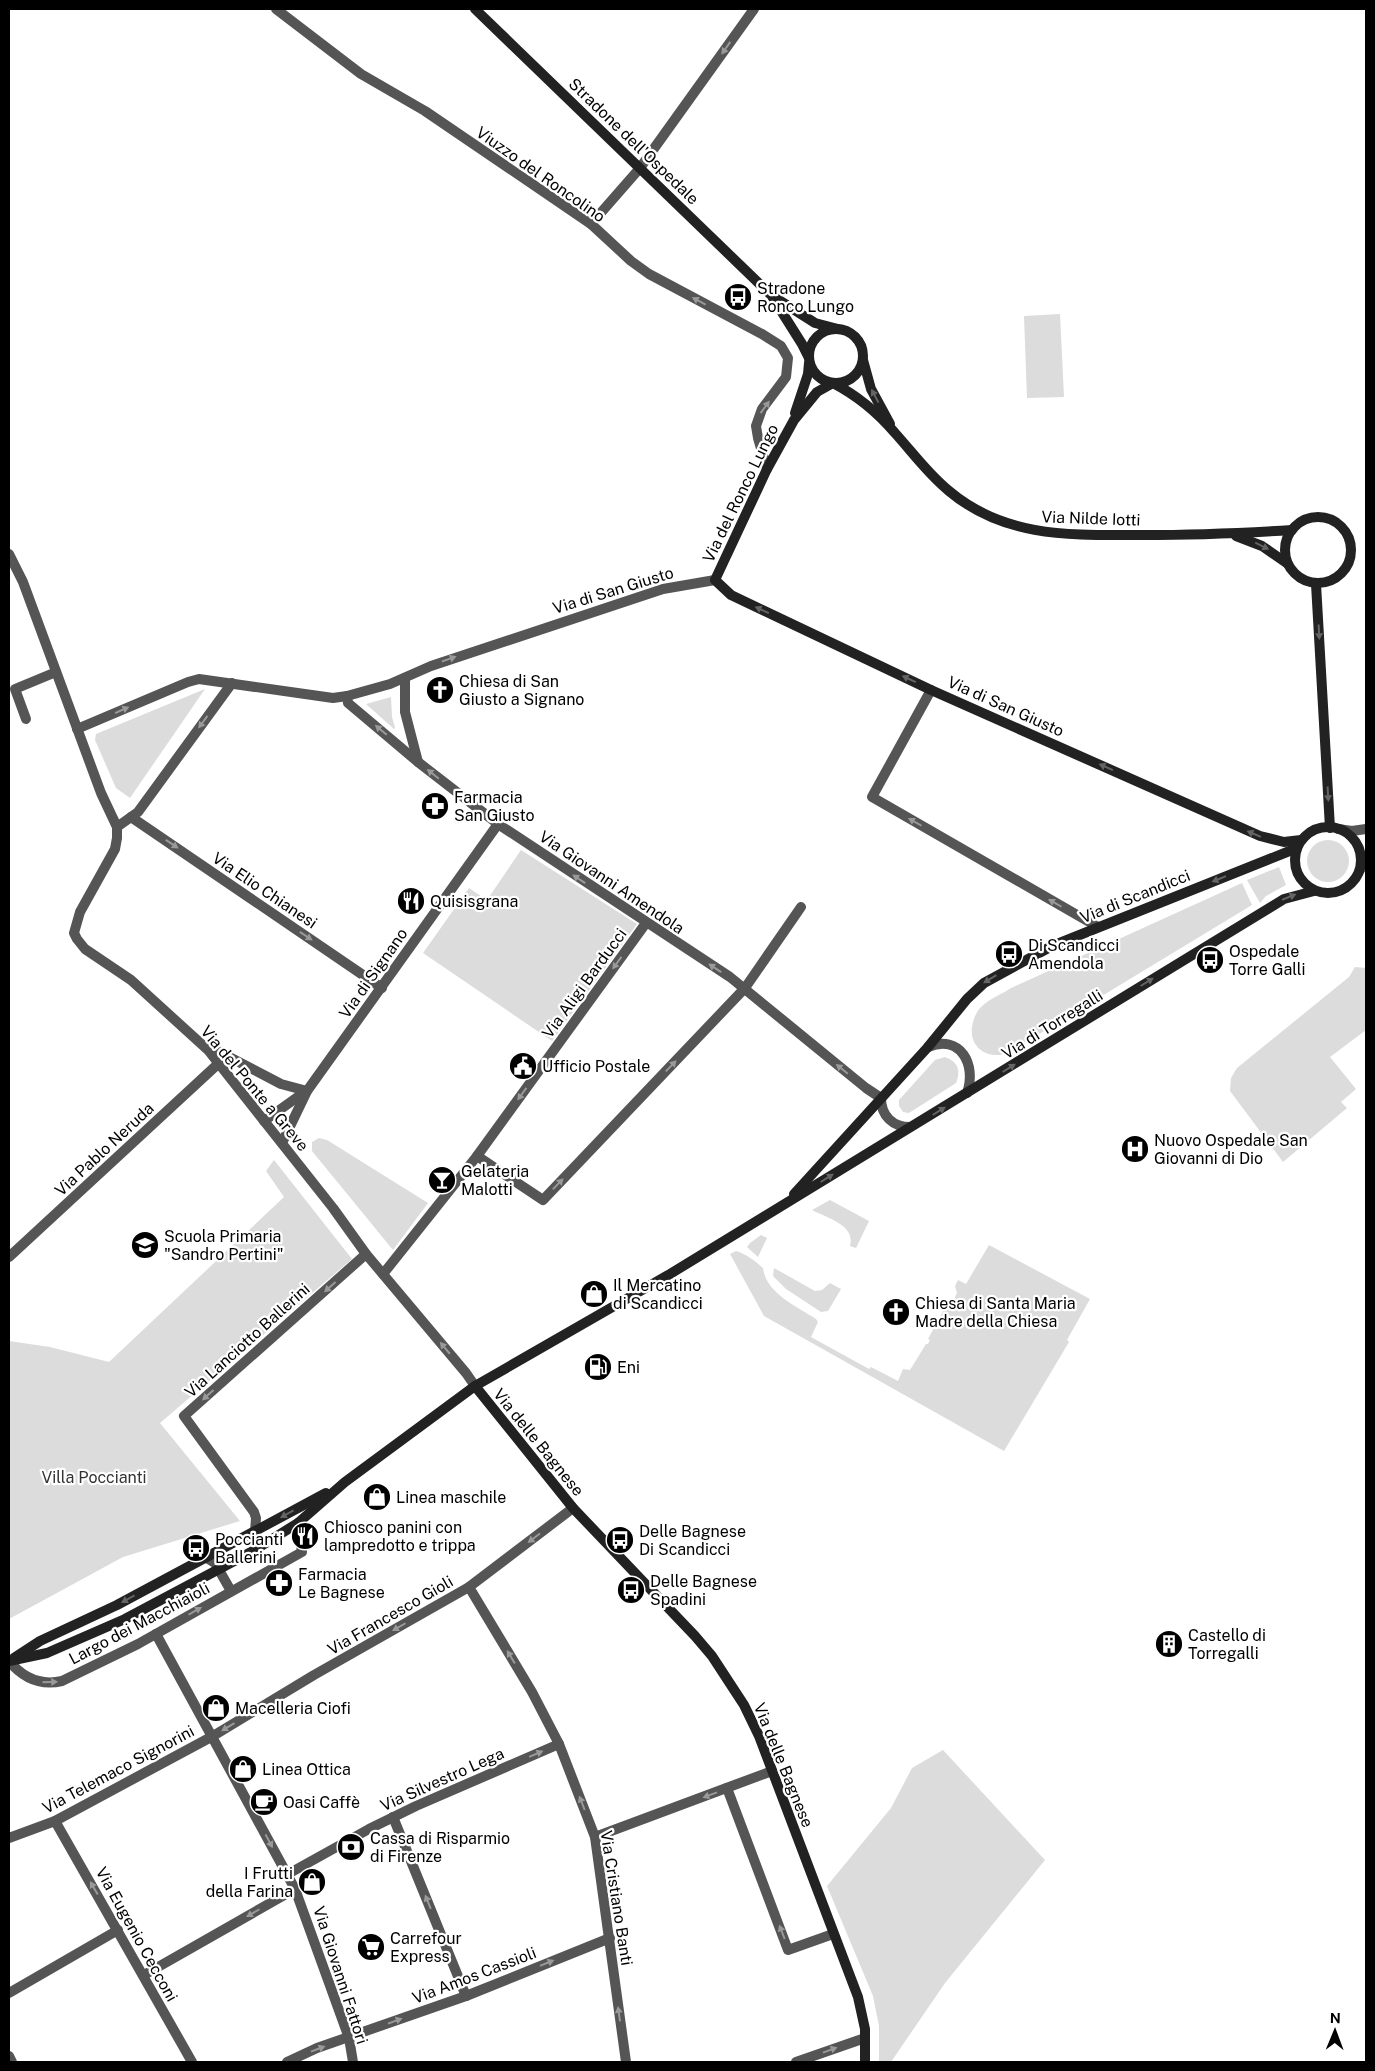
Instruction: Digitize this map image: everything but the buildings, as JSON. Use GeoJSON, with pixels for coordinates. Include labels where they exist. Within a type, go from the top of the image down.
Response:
{"type":"FeatureCollection","features":[{"type":"Feature","properties":{"kind":"main road","name":"Stradone dell'Ospedale"},"geometry":{"type":"LineString","coordinates":[[475,9],[771,295],[815,324],[838,329]]}},
{"type":"Feature","properties":{"kind":"main road","name":"Stradone dell'Ospedale"},"geometry":{"type":"LineString","coordinates":[[771,295],[802,344],[809,359]]}},
{"type":"Feature","properties":{"kind":"main road"},"geometry":{"type":"LineString","coordinates":[[838,329],[846,331],[856,339],[862,350],[862,357],[860,368],[854,376],[847,380],[833,382],[819,377],[812,370],[809,359],[810,347],[816,337],[826,331],[838,329]]}},
{"type":"Feature","properties":{"kind":"main road","name":"Via Nilde Iotti"},"geometry":{"type":"LineString","coordinates":[[862,357],[871,389],[894,432]]}},
{"type":"Feature","properties":{"kind":"main road","name":"Via del Ronco Lungo"},"geometry":{"type":"LineString","coordinates":[[794,420],[808,374],[809,359]]}},
{"type":"Feature","properties":{"kind":"main road","name":"Via del Ronco Lungo"},"geometry":{"type":"LineString","coordinates":[[715,580],[767,469],[794,420],[817,392],[833,382]]}},
{"type":"Feature","properties":{"kind":"main road","name":"Via Nilde Iotti"},"geometry":{"type":"LineString","coordinates":[[833,382],[859,400],[894,432],[920,464],[950,492],[988,516],[1008,524],[1036,531],[1061,534],[1233,534],[1292,530],[1306,519],[1318,517],[1330,519],[1339,524],[1349,537],[1351,554],[1348,565],[1342,574],[1333,580],[1316,584],[1298,576],[1288,564],[1262,546],[1233,534]]}},
{"type":"Feature","properties":{"kind":"main road"},"geometry":{"type":"LineString","coordinates":[[1288,564],[1285,544],[1292,530]]}},
{"type":"Feature","properties":{"kind":"main road","name":"Via di San Giusto"},"geometry":{"type":"LineString","coordinates":[[715,580],[731,595],[931,690],[1260,836],[1299,844]]}},
{"type":"Feature","properties":{"kind":"main road"},"geometry":{"type":"LineString","coordinates":[[1299,844],[1294,856],[1297,873],[1301,881],[1314,891],[1328,894],[1341,891],[1352,883],[1360,870],[1361,857],[1356,843],[1348,833],[1334,828],[1316,584]]}},
{"type":"Feature","properties":{"kind":"main road","name":"Via di Scandicci"},"geometry":{"type":"LineString","coordinates":[[881,1098],[984,983],[1052,946],[1299,844],[1316,829],[1334,828]]}},
{"type":"Feature","properties":{"kind":"main road","name":"Via di Torregalli"},"geometry":{"type":"LineString","coordinates":[[345,1482],[475,1386],[624,1302],[1284,899],[1314,891]]}},
{"type":"Feature","properties":{"kind":"main road","name":"Via di Torregalli"},"geometry":{"type":"LineString","coordinates":[[785,1204],[881,1098]]}},
{"type":"Feature","properties":{"kind":"main road","name":"Via delle Bagnese"},"geometry":{"type":"LineString","coordinates":[[475,1386],[573,1508],[712,1656],[744,1704],[772,1771],[858,1997],[864,2018],[865,2062]]}},
{"type":"Feature","properties":{"kind":"main road"},"geometry":{"type":"LineString","coordinates":[[9,1661],[40,1641],[117,1605],[345,1482]]}},
{"type":"Feature","properties":{"kind":"main road"},"geometry":{"type":"LineString","coordinates":[[9,1661],[47,1653],[124,1619],[253,1551],[298,1523],[345,1482]]}},
{"type":"Feature","properties":{"kind":"street","name":"Viuzzo del Roncolino"},"geometry":{"type":"LineString","coordinates":[[276,9],[361,74],[425,111],[591,224],[631,261],[649,274],[762,334],[784,350],[788,363],[786,377],[762,409],[756,426],[767,469]]}},
{"type":"Feature","properties":{"kind":"street"},"geometry":{"type":"LineString","coordinates":[[591,224],[640,168],[754,9]]}},
{"type":"Feature","properties":{"kind":"street"},"geometry":{"type":"LineString","coordinates":[[9,554],[23,582],[101,793],[117,827],[138,812],[232,682]]}},
{"type":"Feature","properties":{"kind":"street","name":"Via di San Giusto"},"geometry":{"type":"LineString","coordinates":[[77,729],[199,679],[232,682],[333,698],[347,696],[405,678],[431,666],[636,597],[674,586],[715,580]]}},
{"type":"Feature","properties":{"kind":"street"},"geometry":{"type":"LineString","coordinates":[[26,719],[12,686],[56,672]]}},
{"type":"Feature","properties":{"kind":"street"},"geometry":{"type":"LineString","coordinates":[[405,678],[405,712],[418,762]]}},
{"type":"Feature","properties":{"kind":"street"},"geometry":{"type":"LineString","coordinates":[[931,690],[872,797],[1098,927]]}},
{"type":"Feature","properties":{"kind":"street","name":"Via Giovanni Amendola"},"geometry":{"type":"LineString","coordinates":[[347,696],[348,703],[418,762],[498,824],[744,988],[866,1088],[881,1098]]}},
{"type":"Feature","properties":{"kind":"street","name":"Via Elio Chianesi"},"geometry":{"type":"LineString","coordinates":[[132,817],[382,988]]}},
{"type":"Feature","properties":{"kind":"street","name":"Via di Signano"},"geometry":{"type":"LineString","coordinates":[[307,1091],[498,824]]}},
{"type":"Feature","properties":{"kind":"street","name":"Via del Ponte a Greve"},"geometry":{"type":"LineString","coordinates":[[117,827],[115,850],[78,918],[74,933],[77,939],[86,949],[131,980],[199,1042],[219,1063],[333,1208],[366,1254],[466,1372],[475,1386]]}},
{"type":"Feature","properties":{"kind":"street","name":"Via di Scandicci"},"geometry":{"type":"LineString","coordinates":[[1334,828],[1352,831],[1366,828]]}},
{"type":"Feature","properties":{"kind":"street"},"geometry":{"type":"LineString","coordinates":[[1360,870],[1366,860]]}},
{"type":"Feature","properties":{"kind":"street"},"geometry":{"type":"LineString","coordinates":[[477,1156],[543,1200],[744,988],[801,907]]}},
{"type":"Feature","properties":{"kind":"street","name":"Via Aligi Barducci"},"geometry":{"type":"LineString","coordinates":[[383,1274],[477,1156],[646,923]]}},
{"type":"Feature","properties":{"kind":"street"},"geometry":{"type":"LineString","coordinates":[[199,1042],[281,1084],[307,1091]]}},
{"type":"Feature","properties":{"kind":"street"},"geometry":{"type":"LineString","coordinates":[[928,1047],[942,1044],[956,1049],[963,1054],[968,1061],[971,1072],[967,1093]]}},
{"type":"Feature","properties":{"kind":"street","name":"Via Pablo Neruda"},"geometry":{"type":"LineString","coordinates":[[9,1257],[219,1063]]}},
{"type":"Feature","properties":{"kind":"street"},"geometry":{"type":"LineString","coordinates":[[264,1121],[307,1091]]}},
{"type":"Feature","properties":{"kind":"street"},"geometry":{"type":"LineString","coordinates":[[282,1143],[307,1091]]}},
{"type":"Feature","properties":{"kind":"street"},"geometry":{"type":"LineString","coordinates":[[881,1098],[883,1109],[890,1121],[898,1126],[910,1127]]}},
{"type":"Feature","properties":{"kind":"street","name":"Via Lanciotto Ballerini"},"geometry":{"type":"LineString","coordinates":[[255,1532],[256,1518],[254,1512],[184,1416],[366,1254]]}},
{"type":"Feature","properties":{"kind":"street","name":"Via Francesco Gioli"},"geometry":{"type":"LineString","coordinates":[[213,1736],[314,1675],[469,1587],[573,1508]]}},
{"type":"Feature","properties":{"kind":"street","name":"Largo dei Macchiaioli"},"geometry":{"type":"LineString","coordinates":[[9,1661],[18,1672],[26,1677],[41,1682],[62,1681],[156,1634],[302,1552],[298,1523]]}},
{"type":"Feature","properties":{"kind":"street","name":"Largo dei Macchiaioli"},"geometry":{"type":"LineString","coordinates":[[205,1558],[210,1559],[219,1568],[231,1591]]}},
{"type":"Feature","properties":{"kind":"street","name":"Via Cristiano Banti"},"geometry":{"type":"LineString","coordinates":[[469,1587],[532,1692],[559,1744],[595,1837],[626,2062]]}},
{"type":"Feature","properties":{"kind":"street","name":"Via Giovanni Fattori"},"geometry":{"type":"LineString","coordinates":[[156,1634],[295,1889],[349,2038],[353,2062]]}},
{"type":"Feature","properties":{"kind":"street","name":"Via Telemaco Signorini"},"geometry":{"type":"LineString","coordinates":[[9,1838],[55,1821],[213,1736]]}},
{"type":"Feature","properties":{"kind":"street","name":"Via Silvestro Lega"},"geometry":{"type":"LineString","coordinates":[[288,1874],[393,1817],[559,1744]]}},
{"type":"Feature","properties":{"kind":"street"},"geometry":{"type":"LineString","coordinates":[[595,1837],[772,1771]]}},
{"type":"Feature","properties":{"kind":"street"},"geometry":{"type":"LineString","coordinates":[[727,1788],[788,1950],[833,1934]]}},
{"type":"Feature","properties":{"kind":"street"},"geometry":{"type":"LineString","coordinates":[[393,1817],[466,1996]]}},
{"type":"Feature","properties":{"kind":"street","name":"Via Eugenio Cecconi"},"geometry":{"type":"LineString","coordinates":[[55,1821],[192,2062]]}},
{"type":"Feature","properties":{"kind":"street"},"geometry":{"type":"LineString","coordinates":[[144,1975],[295,1889]]}},
{"type":"Feature","properties":{"kind":"street"},"geometry":{"type":"LineString","coordinates":[[9,1993],[118,1930]]}},
{"type":"Feature","properties":{"kind":"street","name":"Via Amos Cassioli"},"geometry":{"type":"LineString","coordinates":[[287,2062],[317,2048],[466,1996],[610,1938]]}},
{"type":"Feature","properties":{"kind":"street"},"geometry":{"type":"LineString","coordinates":[[796,2062],[865,2038]]}},
{"type":"Feature","properties":{"kind":"street"},"geometry":{"type":"LineString","coordinates":[[9,2056],[12,2062]]}},
{"type":"Feature","properties":{"kind":"green space"},"geometry":{"type":"Polygon","coordinates":[[[1060,314],[1064,397],[1027,398],[1024,316],[1060,314]]]}},
{"type":"Feature","properties":{"kind":"green space"},"geometry":{"type":"Polygon","coordinates":[[[205,689],[130,798],[116,788],[95,740],[96,734],[205,689]]]}},
{"type":"Feature","properties":{"kind":"green space"},"geometry":{"type":"Polygon","coordinates":[[[391,697],[392,717],[395,727],[394,729],[366,704],[391,697]]]}},
{"type":"Feature","properties":{"kind":"green space"},"geometry":{"type":"Polygon","coordinates":[[[1332,840],[1340,843],[1346,849],[1349,861],[1346,873],[1340,879],[1324,882],[1316,879],[1310,873],[1307,857],[1310,849],[1316,843],[1332,840]]]}},
{"type":"Feature","properties":{"kind":"green space"},"geometry":{"type":"Polygon","coordinates":[[[521,850],[637,924],[552,1041],[423,953],[469,888],[487,900],[521,850]]]}},
{"type":"Feature","properties":{"kind":"green space"},"geometry":{"type":"Polygon","coordinates":[[[1279,867],[1286,885],[1266,896],[1260,903],[1247,880],[1279,867]]]}},
{"type":"Feature","properties":{"kind":"green space"},"geometry":{"type":"Polygon","coordinates":[[[1242,883],[1252,905],[1008,1053],[994,1055],[987,1053],[977,1046],[972,1034],[975,1016],[981,1007],[992,999],[1011,988],[1242,883]]]}},
{"type":"Feature","properties":{"kind":"green space"},"geometry":{"type":"Polygon","coordinates":[[[1355,967],[1366,968],[1366,1030],[1330,1057],[1356,1089],[1341,1102],[1347,1108],[1283,1162],[1230,1091],[1231,1078],[1237,1068],[1349,977],[1355,967]]]}},
{"type":"Feature","properties":{"kind":"green space"},"geometry":{"type":"Polygon","coordinates":[[[945,1057],[956,1064],[958,1074],[956,1083],[909,1113],[903,1112],[899,1106],[899,1100],[935,1060],[945,1057]]]}},
{"type":"Feature","properties":{"kind":"green space"},"geometry":{"type":"Polygon","coordinates":[[[319,1138],[327,1140],[428,1203],[393,1250],[312,1151],[312,1142],[319,1138]]]}},
{"type":"Feature","properties":{"kind":"green space","name":"Villa Poccianti"},"geometry":{"type":"Polygon","coordinates":[[[274,1160],[352,1259],[160,1423],[240,1521],[123,1557],[9,1619],[9,1341],[50,1347],[109,1362],[284,1197],[266,1171],[274,1160]]]}},
{"type":"Feature","properties":{"kind":"green space"},"geometry":{"type":"Polygon","coordinates":[[[830,1200],[869,1221],[856,1248],[850,1246],[851,1239],[845,1227],[812,1210],[830,1200]]]}},
{"type":"Feature","properties":{"kind":"green space"},"geometry":{"type":"Polygon","coordinates":[[[761,1235],[767,1238],[758,1257],[747,1247],[761,1235]]]}},
{"type":"Feature","properties":{"kind":"green space"},"geometry":{"type":"Polygon","coordinates":[[[989,1245],[1090,1299],[1067,1340],[1069,1342],[1004,1451],[764,1316],[730,1254],[736,1251],[754,1260],[763,1268],[765,1277],[776,1292],[791,1304],[816,1319],[818,1322],[811,1337],[869,1369],[871,1367],[898,1381],[903,1369],[910,1370],[926,1344],[928,1344],[930,1340],[928,1339],[948,1302],[952,1304],[957,1293],[955,1286],[958,1280],[966,1284],[989,1245]]]}},
{"type":"Feature","properties":{"kind":"green space"},"geometry":{"type":"Polygon","coordinates":[[[774,1268],[815,1291],[822,1290],[830,1283],[841,1289],[828,1311],[821,1312],[786,1289],[773,1276],[774,1268]]]}},
{"type":"Feature","properties":{"kind":"green space"},"geometry":{"type":"Polygon","coordinates":[[[943,1750],[1045,1860],[945,1983],[891,2062],[879,2062],[879,2026],[873,1996],[827,1886],[891,1808],[912,1768],[943,1750]]]}},
{"type":"Feature","properties":{"kind":"place","name":"Stradone Ronco Lungo"},"geometry":{"type":"Point","coordinates":[738,297]}},
{"type":"Feature","properties":{"kind":"place","name":"Chiesa di San Giusto a Signano"},"geometry":{"type":"Point","coordinates":[440,690]}},
{"type":"Feature","properties":{"kind":"place","name":"Farmacia San Giusto"},"geometry":{"type":"Point","coordinates":[435,806]}},
{"type":"Feature","properties":{"kind":"place","name":"Quisisgrana"},"geometry":{"type":"Point","coordinates":[411,901]}},
{"type":"Feature","properties":{"kind":"place","name":"Di Scandicci Amendola"},"geometry":{"type":"Point","coordinates":[1009,954]}},
{"type":"Feature","properties":{"kind":"place","name":"Ospedale Torre Galli"},"geometry":{"type":"Point","coordinates":[1210,960]}},
{"type":"Feature","properties":{"kind":"place","name":"Ufficio Postale"},"geometry":{"type":"Point","coordinates":[523,1066]}},
{"type":"Feature","properties":{"kind":"place","name":"Nuovo Ospedale San Giovanni di Dio"},"geometry":{"type":"Point","coordinates":[1135,1149]}},
{"type":"Feature","properties":{"kind":"place","name":"Gelateria Malotti"},"geometry":{"type":"Point","coordinates":[442,1180]}},
{"type":"Feature","properties":{"kind":"place","name":"Scuola Primaria \"Sandro Pertini\""},"geometry":{"type":"Point","coordinates":[145,1245]}},
{"type":"Feature","properties":{"kind":"place","name":"Il Mercatino di Scandicci"},"geometry":{"type":"Point","coordinates":[594,1294]}},
{"type":"Feature","properties":{"kind":"place","name":"Chiesa di Santa Maria Madre della Chiesa"},"geometry":{"type":"Point","coordinates":[896,1312]}},
{"type":"Feature","properties":{"kind":"place","name":"Eni"},"geometry":{"type":"Point","coordinates":[598,1367]}},
{"type":"Feature","properties":{"kind":"place","name":"Linea maschile"},"geometry":{"type":"Point","coordinates":[377,1497]}},
{"type":"Feature","properties":{"kind":"place","name":"Chiosco panini con lampredotto e trippa"},"geometry":{"type":"Point","coordinates":[305,1536]}},
{"type":"Feature","properties":{"kind":"place","name":"Delle Bagnese Di Scandicci"},"geometry":{"type":"Point","coordinates":[620,1540]}},
{"type":"Feature","properties":{"kind":"place","name":"Poccianti Ballerini"},"geometry":{"type":"Point","coordinates":[196,1548]}},
{"type":"Feature","properties":{"kind":"place","name":"Farmacia Le Bagnese"},"geometry":{"type":"Point","coordinates":[279,1583]}},
{"type":"Feature","properties":{"kind":"place","name":"Delle Bagnese Spadini"},"geometry":{"type":"Point","coordinates":[631,1590]}},
{"type":"Feature","properties":{"kind":"place","name":"Castello di Torregalli"},"geometry":{"type":"Point","coordinates":[1169,1644]}},
{"type":"Feature","properties":{"kind":"place","name":"Macelleria Ciofi"},"geometry":{"type":"Point","coordinates":[216,1708]}},
{"type":"Feature","properties":{"kind":"place","name":"Linea Ottica"},"geometry":{"type":"Point","coordinates":[243,1769]}},
{"type":"Feature","properties":{"kind":"place","name":"Oasi Caffè"},"geometry":{"type":"Point","coordinates":[264,1802]}},
{"type":"Feature","properties":{"kind":"place","name":"Cassa di Risparmio di Firenze"},"geometry":{"type":"Point","coordinates":[351,1847]}},
{"type":"Feature","properties":{"kind":"place","name":"I Frutti della Farina"},"geometry":{"type":"Point","coordinates":[312,1882]}},
{"type":"Feature","properties":{"kind":"place","name":"Carrefour Express"},"geometry":{"type":"Point","coordinates":[371,1947]}}]}
